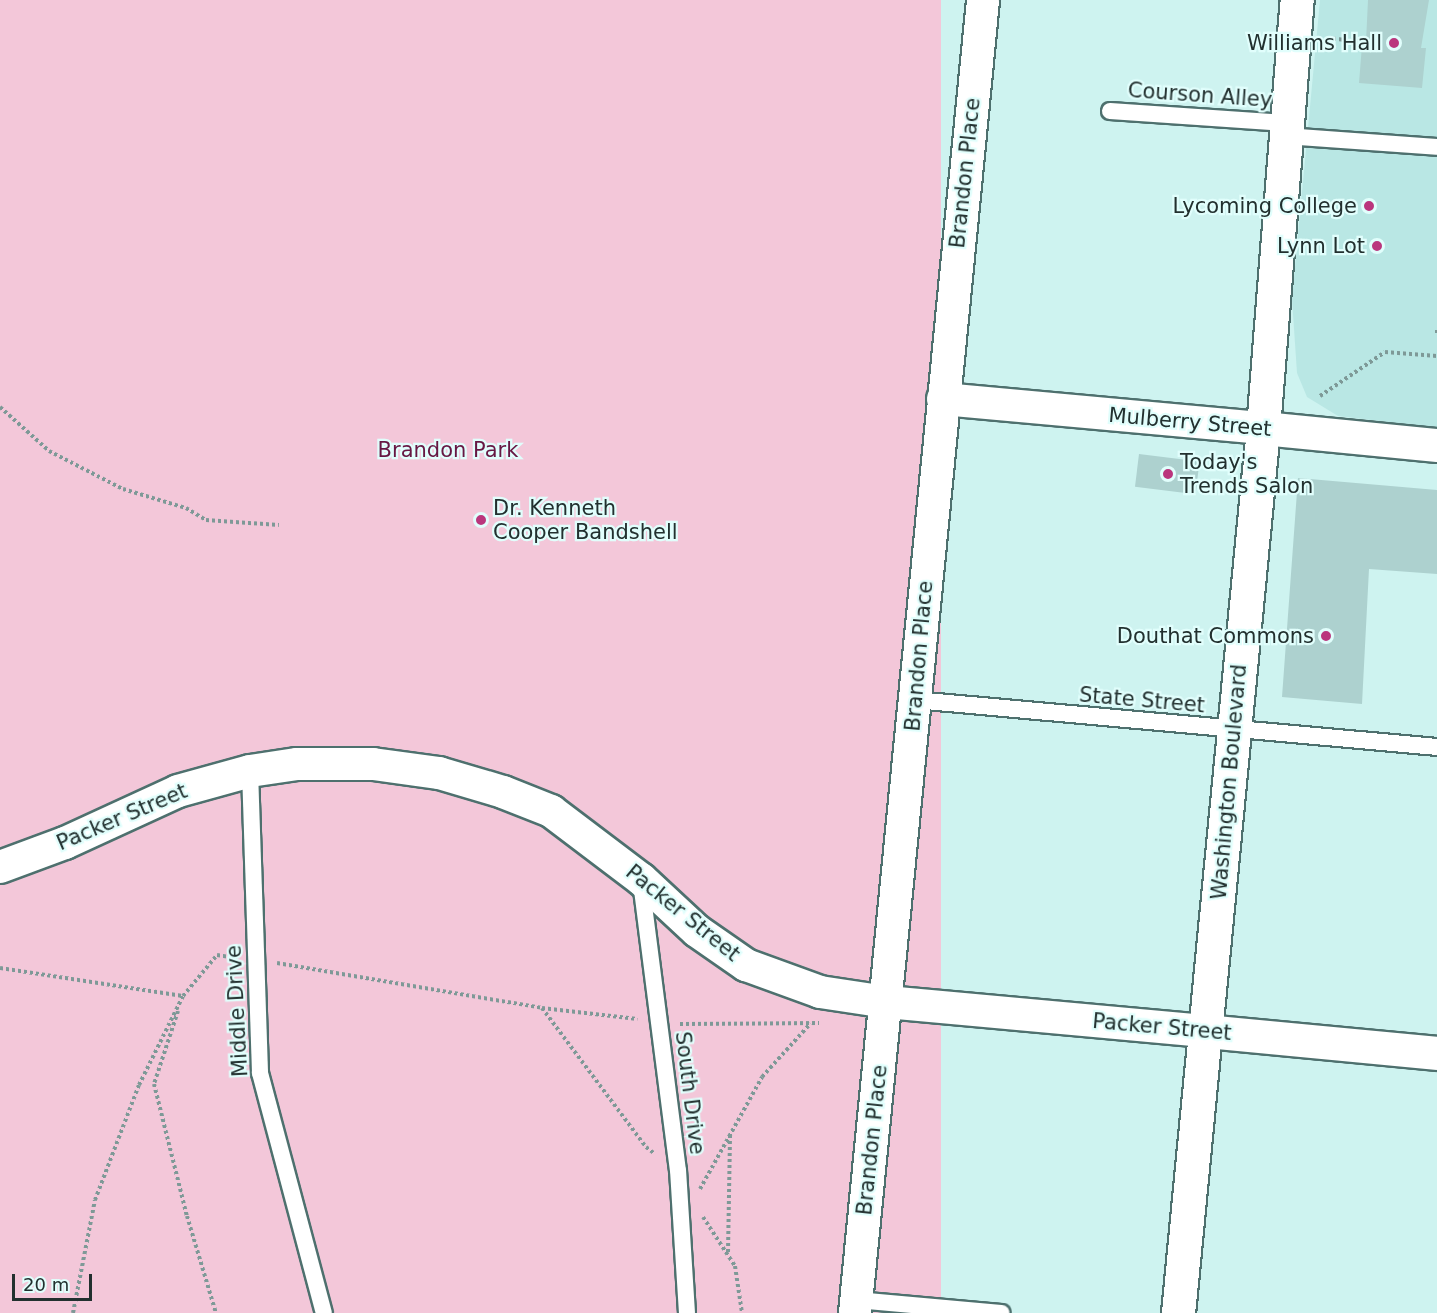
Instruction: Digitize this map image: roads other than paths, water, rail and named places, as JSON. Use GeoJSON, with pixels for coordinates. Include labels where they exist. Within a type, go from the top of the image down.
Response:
{"type":"FeatureCollection","features":[{"type":"Feature","properties":{"kind":"main road","name":"Washington Boulevard"},"geometry":{"type":"LineString","coordinates":[[1178,1313],[1263,428],[1297,0]]}},
{"type":"Feature","properties":{"kind":"main road","name":"Mulberry Street"},"geometry":{"type":"LineString","coordinates":[[1263,428],[1437,445]]}},
{"type":"Feature","properties":{"kind":"main road","name":"Packer Street"},"geometry":{"type":"LineString","coordinates":[[1205,1031],[1437,1053]]}},
{"type":"Feature","properties":{"kind":"street","name":"Brandon Place"},"geometry":{"type":"LineString","coordinates":[[856,1306],[983,0]]}},
{"type":"Feature","properties":{"kind":"street","name":"Mulberry Street"},"geometry":{"type":"LineString","coordinates":[[943,399],[1263,428]]}},
{"type":"Feature","properties":{"kind":"street","name":"Packer Street"},"geometry":{"type":"LineString","coordinates":[[0,867],[65,843],[178,791],[250,771],[297,764],[373,764],[439,773],[503,792],[551,811],[641,879],[697,930],[746,965],[820,992],[886,1002],[1205,1031]]}},
{"type":"Feature","properties":{"kind":"lane","name":"Courson Alley"},"geometry":{"type":"LineString","coordinates":[[1110,111],[1437,147]]}},
{"type":"Feature","properties":{"kind":"lane","name":"State Street"},"geometry":{"type":"LineString","coordinates":[[915,700],[1437,747]]}},
{"type":"Feature","properties":{"kind":"lane","name":"Middle Drive"},"geometry":{"type":"LineString","coordinates":[[250,771],[260,1073],[324,1313]]}},
{"type":"Feature","properties":{"kind":"lane","name":"South Drive"},"geometry":{"type":"LineString","coordinates":[[641,879],[678,1170],[687,1313]]}},
{"type":"Feature","properties":{"kind":"lane"},"geometry":{"type":"LineString","coordinates":[[856,1306],[1001,1313]]}},
{"type":"Feature","properties":{"kind":"place","name":"Williams Hall"},"geometry":{"type":"Point","coordinates":[1394,43]}},
{"type":"Feature","properties":{"kind":"place","name":"Lycoming College"},"geometry":{"type":"Point","coordinates":[1369,206]}},
{"type":"Feature","properties":{"kind":"place","name":"Lynn Lot"},"geometry":{"type":"Point","coordinates":[1377,246]}},
{"type":"Feature","properties":{"kind":"place","name":"Today's Trends Salon"},"geometry":{"type":"Point","coordinates":[1168,474]}},
{"type":"Feature","properties":{"kind":"place","name":"Dr. Kenneth Cooper Bandshell"},"geometry":{"type":"Point","coordinates":[481,520]}},
{"type":"Feature","properties":{"kind":"place","name":"Douthat Commons"},"geometry":{"type":"Point","coordinates":[1326,636]}},
{"type":"Feature","properties":{"kind":"park label","name":"Brandon Park"},"geometry":{"type":"Point","coordinates":[448,450]}}]}
